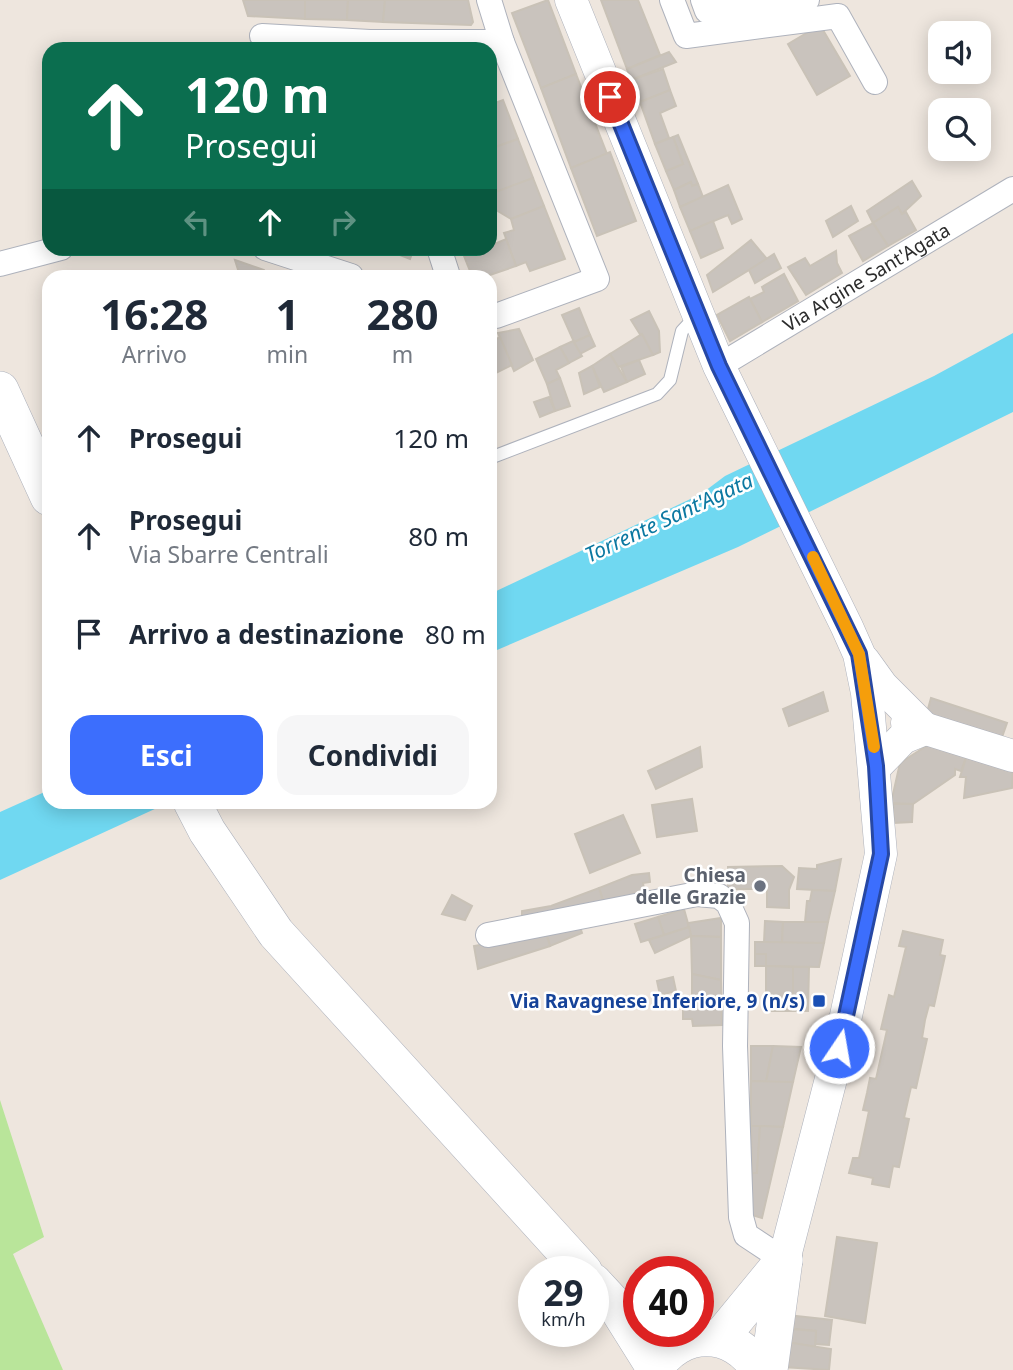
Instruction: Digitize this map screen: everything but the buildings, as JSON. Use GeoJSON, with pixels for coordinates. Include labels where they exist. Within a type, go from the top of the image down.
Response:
{"type":"FeatureCollection","features":[{"type":"Feature","properties":{"kind":"main road"},"geometry":{"type":"LineString","coordinates":[[0,390],[42,482]]}},
{"type":"Feature","properties":{"kind":"main road"},"geometry":{"type":"LineString","coordinates":[[199,816],[276,933],[569,1256]]}},
{"type":"Feature","properties":{"kind":"main road"},"geometry":{"type":"LineString","coordinates":[[720,1338],[784,1260]]}},
{"type":"Feature","properties":{"kind":"main road"},"geometry":{"type":"LineString","coordinates":[[769,1370],[784,1260]]}},
{"type":"Feature","properties":{"kind":"main road"},"geometry":{"type":"LineString","coordinates":[[609,1297],[623,1310]]}},
{"type":"Feature","properties":{"kind":"main road"},"geometry":{"type":"LineString","coordinates":[[714,1338],[737,1345],[752,1357],[760,1370]]}},
{"type":"Feature","properties":{"kind":"main road"},"geometry":{"type":"LineString","coordinates":[[644,1347],[655,1369],[668,1347]]}},
{"type":"Feature","properties":{"kind":"street"},"geometry":{"type":"LineString","coordinates":[[489,0],[502,42],[597,279],[497,314]]}},
{"type":"Feature","properties":{"kind":"street"},"geometry":{"type":"LineString","coordinates":[[571,0],[721,371],[853,641],[882,686],[925,729]]}},
{"type":"Feature","properties":{"kind":"street"},"geometry":{"type":"LineString","coordinates":[[672,0],[686,36],[838,16],[875,82]]}},
{"type":"Feature","properties":{"kind":"street"},"geometry":{"type":"LineString","coordinates":[[703,0],[707,11],[807,0]]}},
{"type":"Feature","properties":{"kind":"street"},"geometry":{"type":"LineString","coordinates":[[262,36],[327,42]]}},
{"type":"Feature","properties":{"kind":"street"},"geometry":{"type":"LineString","coordinates":[[497,42],[502,42]]}},
{"type":"Feature","properties":{"kind":"street","name":"Via Argine Sant'Agata"},"geometry":{"type":"LineString","coordinates":[[721,371],[1013,190]]}},
{"type":"Feature","properties":{"kind":"street"},"geometry":{"type":"LineString","coordinates":[[0,264],[42,253]]}},
{"type":"Feature","properties":{"kind":"street"},"geometry":{"type":"LineString","coordinates":[[290,256],[333,270]]}},
{"type":"Feature","properties":{"kind":"street"},"geometry":{"type":"LineString","coordinates":[[488,935],[697,894],[719,896],[728,903],[737,923],[735,1046],[741,1217],[746,1235],[784,1260],[839,1048],[881,854],[876,766],[869,711],[853,641]]}},
{"type":"Feature","properties":{"kind":"street"},"geometry":{"type":"LineString","coordinates":[[869,711],[1013,756]]}},
{"type":"Feature","properties":{"kind":"street"},"geometry":{"type":"LineString","coordinates":[[876,766],[903,738],[925,729]]}},
{"type":"Feature","properties":{"kind":"lane"},"geometry":{"type":"LineString","coordinates":[[497,455],[657,394],[670,380],[682,331],[697,316]]}},
{"type":"Feature","properties":{"kind":"green space"},"geometry":{"type":"Polygon","coordinates":[[[0,1100],[44,1237],[13,1254],[63,1370],[0,1370],[0,1100]]]}},
{"type":"Feature","properties":{"kind":"water","name":"Torrente Sant'Agata"},"geometry":{"type":"Polygon","coordinates":[[[1013,333],[1013,412],[738,547],[497,650],[497,591],[701,494],[725,476],[934,376],[1013,333]]]}},
{"type":"Feature","properties":{"kind":"water"},"geometry":{"type":"Polygon","coordinates":[[[42,793],[42,809],[155,809],[0,880],[0,812],[42,793]]]}},
{"type":"Feature","properties":{"kind":"slow traffic"},"geometry":{"type":"LineString","coordinates":[[813,557],[859,654],[874,747]]}},
{"type":"Feature","properties":{"kind":"place","name":"Chiesa delle Grazie"},"geometry":{"type":"Point","coordinates":[760,886]}},
{"type":"Feature","properties":{"kind":"place","name":"Via Ravagnese Inferiore, 9 (n/s)"},"geometry":{"type":"Point","coordinates":[819,1001]}},
{"type":"Feature","properties":{"kind":"route"},"geometry":{"type":"LineString","coordinates":[[610,97],[719,366],[859,654],[876,766],[881,854],[839,1048]]}}]}
